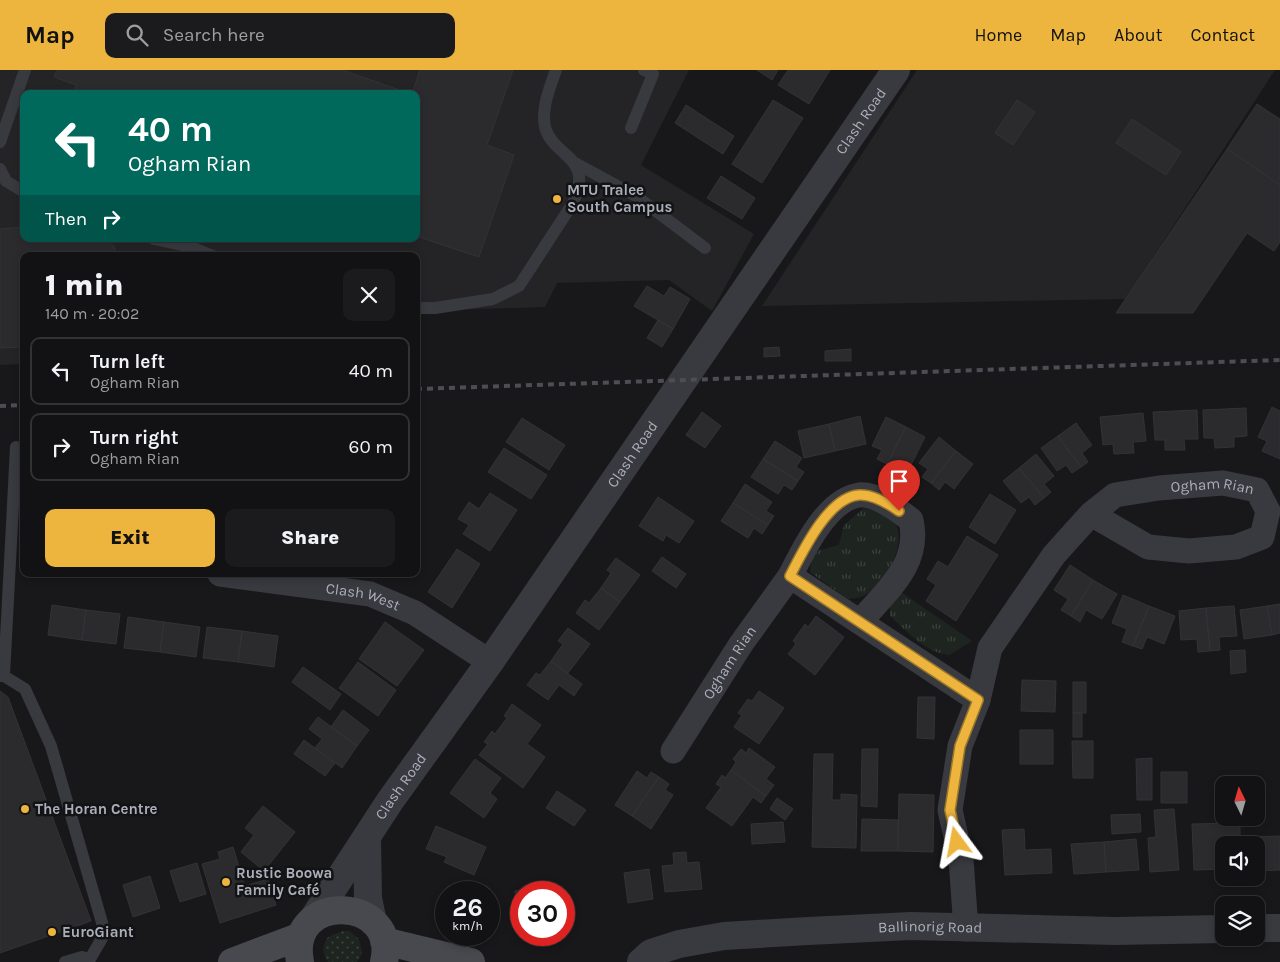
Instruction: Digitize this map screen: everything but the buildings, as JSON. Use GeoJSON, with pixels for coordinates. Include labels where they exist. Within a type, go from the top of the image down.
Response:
{"type":"FeatureCollection","features":[{"type":"Feature","properties":{"kind":"main road"},"geometry":{"type":"LineString","coordinates":[[232,962],[305,939],[328,911],[346,909],[364,915],[380,942],[471,962]]}},
{"type":"Feature","properties":{"kind":"street","name":"Clash Road"},"geometry":{"type":"LineString","coordinates":[[305,939],[390,801],[490,662],[896,70]]}},
{"type":"Feature","properties":{"kind":"street","name":"Ogham Rian"},"geometry":{"type":"LineString","coordinates":[[966,929],[961,859],[950,810],[960,746],[978,700],[990,648],[1054,555],[1091,514],[1115,495],[1159,488],[1223,483],[1258,490],[1268,511],[1262,537],[1236,547],[1190,551],[1148,547],[1091,514]]}},
{"type":"Feature","properties":{"kind":"street","name":"Ogham Rian"},"geometry":{"type":"LineString","coordinates":[[673,751],[741,644],[790,576],[814,530],[841,503],[859,495],[887,502],[911,520],[915,537],[908,564],[860,622]]}},
{"type":"Feature","properties":{"kind":"street"},"geometry":{"type":"LineString","coordinates":[[790,576],[978,700]]}},
{"type":"Feature","properties":{"kind":"street","name":"Clash West"},"geometry":{"type":"LineString","coordinates":[[242,577],[370,594],[415,613],[490,662]]}},
{"type":"Feature","properties":{"kind":"street"},"geometry":{"type":"LineString","coordinates":[[367,839],[368,898],[380,942]]}},
{"type":"Feature","properties":{"kind":"street","name":"Ballinorig Road"},"geometry":{"type":"LineString","coordinates":[[641,962],[651,953],[680,944],[724,936],[868,928],[1115,931],[1215,929]]}},
{"type":"Feature","properties":{"kind":"street"},"geometry":{"type":"LineString","coordinates":[[1265,928],[1280,928]]}},
{"type":"Feature","properties":{"kind":"lane"},"geometry":{"type":"LineString","coordinates":[[0,142],[25,70]]}},
{"type":"Feature","properties":{"kind":"lane"},"geometry":{"type":"LineString","coordinates":[[556,70],[544,112],[546,128],[577,168],[636,196],[705,248]]}},
{"type":"Feature","properties":{"kind":"lane"},"geometry":{"type":"LineString","coordinates":[[630,128],[653,74],[644,70]]}},
{"type":"Feature","properties":{"kind":"lane"},"geometry":{"type":"LineString","coordinates":[[420,308],[436,308],[493,299],[519,286],[573,203],[580,189],[577,168]]}},
{"type":"Feature","properties":{"kind":"lane"},"geometry":{"type":"LineString","coordinates":[[0,169],[6,181],[20,190]]}},
{"type":"Feature","properties":{"kind":"lane"},"geometry":{"type":"LineString","coordinates":[[168,242],[203,252]]}},
{"type":"Feature","properties":{"kind":"lane"},"geometry":{"type":"LineString","coordinates":[[16,447],[2,676],[24,689],[51,746],[105,933],[91,960],[82,957],[65,962]]}},
{"type":"Feature","properties":{"kind":"shaded area","name":"MTU Tralee South Campus"},"geometry":{"type":"Polygon","coordinates":[[[0,70],[689,70],[641,165],[754,234],[712,311],[669,280],[557,283],[545,307],[420,311],[420,252],[20,252],[20,364],[0,365],[0,70]]]}},
{"type":"Feature","properties":{"kind":"shaded area"},"geometry":{"type":"Polygon","coordinates":[[[917,70],[1275,70],[1126,299],[762,306],[917,70]]]}},
{"type":"Feature","properties":{"kind":"green space"},"geometry":{"type":"Polygon","coordinates":[[[864,508],[883,512],[892,518],[897,527],[899,538],[897,550],[887,573],[871,591],[858,598],[848,599],[810,572],[811,556],[820,550],[839,545],[844,525],[864,508]]]}},
{"type":"Feature","properties":{"kind":"green space"},"geometry":{"type":"Polygon","coordinates":[[[898,590],[972,641],[949,655],[924,646],[890,616],[890,606],[898,590]]]}},
{"type":"Feature","properties":{"kind":"green space"},"geometry":{"type":"Polygon","coordinates":[[[342,931],[349,931],[359,939],[362,954],[357,962],[328,962],[326,959],[324,946],[326,940],[328,937],[342,931]]]}},
{"type":"Feature","properties":{"kind":"railway"},"geometry":{"type":"LineString","coordinates":[[420,389],[1280,360]]}},
{"type":"Feature","properties":{"kind":"railway"},"geometry":{"type":"LineString","coordinates":[[0,406],[20,405]]}},
{"type":"Feature","properties":{"kind":"place","name":"MTU Tralee South Campus"},"geometry":{"type":"Point","coordinates":[557,199]}},
{"type":"Feature","properties":{"kind":"place","name":"The Horan Centre"},"geometry":{"type":"Point","coordinates":[25,809]}},
{"type":"Feature","properties":{"kind":"place","name":"Rustic Boowa Family Café"},"geometry":{"type":"Point","coordinates":[226,882]}},
{"type":"Feature","properties":{"kind":"place","name":"EuroGiant"},"geometry":{"type":"Point","coordinates":[52,932]}},
{"type":"Feature","properties":{"kind":"route"},"geometry":{"type":"LineString","coordinates":[[899,511],[887,502],[859,495],[841,503],[814,530],[790,576],[978,700],[960,746],[950,810],[957,842]]}}]}
